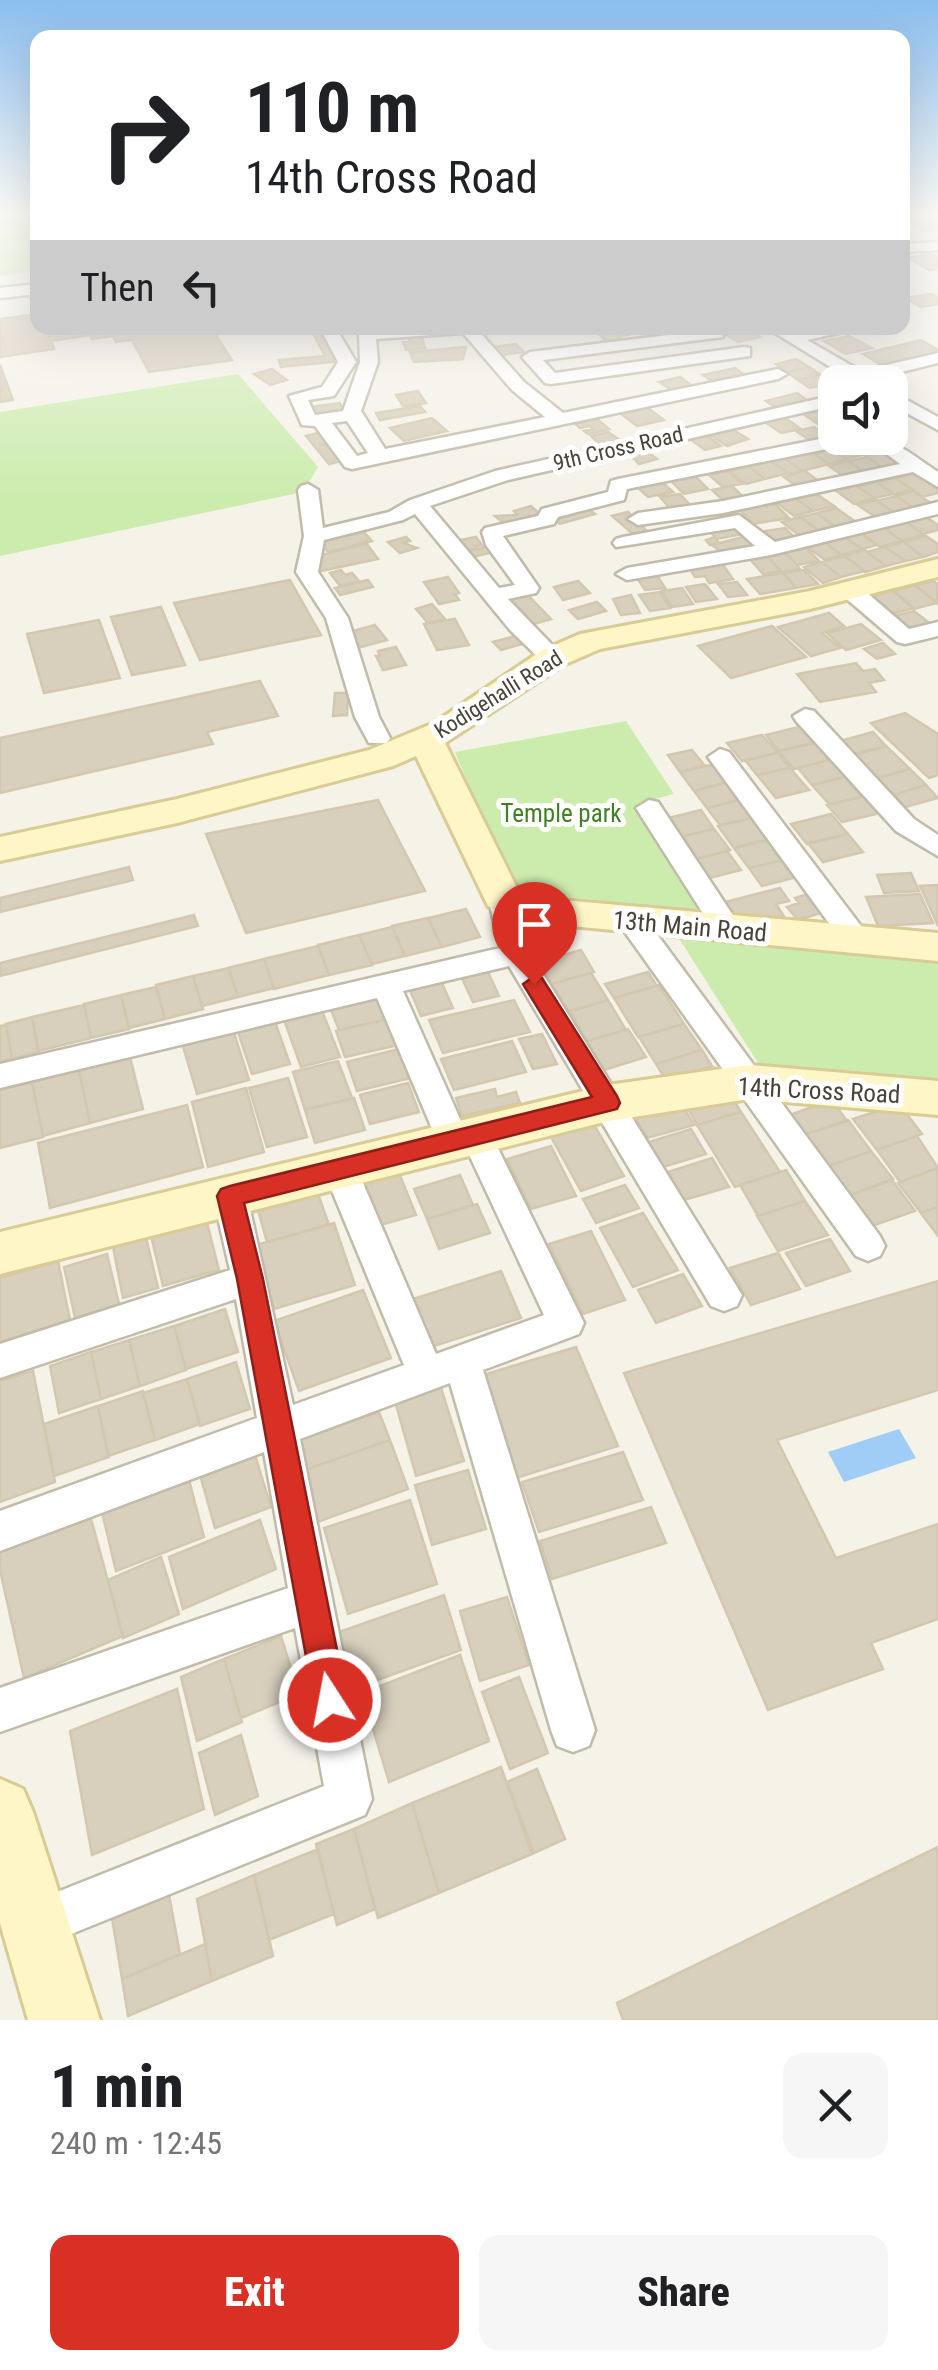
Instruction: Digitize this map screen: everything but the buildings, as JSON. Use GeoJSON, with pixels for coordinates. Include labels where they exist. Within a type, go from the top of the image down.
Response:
{"type":"FeatureCollection","features":[{"type":"Feature","properties":{"kind":"main road","name":"Kodigehalli Road"},"geometry":{"type":"LineString","coordinates":[[0,834],[150,800],[378,738],[425,739],[476,711],[552,658],[620,634],[850,590],[938,568]]}},
{"type":"Feature","properties":{"kind":"main road"},"geometry":{"type":"LineString","coordinates":[[0,849],[178,811],[382,758],[425,739],[502,897]]}},
{"type":"Feature","properties":{"kind":"main road","name":"13th Main Road"},"geometry":{"type":"LineString","coordinates":[[502,897],[533,912],[938,947]]}},
{"type":"Feature","properties":{"kind":"main road","name":"14th Cross Road"},"geometry":{"type":"LineString","coordinates":[[0,1253],[608,1103],[749,1082],[936,1100]]}},
{"type":"Feature","properties":{"kind":"main road"},"geometry":{"type":"LineString","coordinates":[[0,1812],[64,2020]]}},
{"type":"Feature","properties":{"kind":"street"},"geometry":{"type":"LineString","coordinates":[[332,335],[347,362],[328,392],[298,396],[308,421],[354,415]]}},
{"type":"Feature","properties":{"kind":"street"},"geometry":{"type":"LineString","coordinates":[[365,335],[369,362],[354,415],[380,456]]}},
{"type":"Feature","properties":{"kind":"street"},"geometry":{"type":"LineString","coordinates":[[474,335],[518,386],[562,421]]}},
{"type":"Feature","properties":{"kind":"street"},"geometry":{"type":"LineString","coordinates":[[571,352],[569,336],[574,335]]}},
{"type":"Feature","properties":{"kind":"street"},"geometry":{"type":"LineString","coordinates":[[685,335],[530,357],[551,378],[744,352]]}},
{"type":"Feature","properties":{"kind":"street"},"geometry":{"type":"LineString","coordinates":[[718,335],[818,401]]}},
{"type":"Feature","properties":{"kind":"street"},"geometry":{"type":"LineString","coordinates":[[788,335],[838,365]]}},
{"type":"Feature","properties":{"kind":"street"},"geometry":{"type":"LineString","coordinates":[[794,338],[808,335]]}},
{"type":"Feature","properties":{"kind":"street"},"geometry":{"type":"LineString","coordinates":[[908,367],[938,358]]}},
{"type":"Feature","properties":{"kind":"street"},"geometry":{"type":"LineString","coordinates":[[318,420],[352,463],[778,374]]}},
{"type":"Feature","properties":{"kind":"street"},"geometry":{"type":"LineString","coordinates":[[908,407],[938,425]]}},
{"type":"Feature","properties":{"kind":"street","name":"9th Cross Road"},"geometry":{"type":"LineString","coordinates":[[314,536],[396,516],[417,504],[502,475],[818,410]]}},
{"type":"Feature","properties":{"kind":"street"},"geometry":{"type":"LineString","coordinates":[[494,596],[528,588],[496,546],[492,532],[547,520],[548,513],[617,496],[618,486],[818,445]]}},
{"type":"Feature","properties":{"kind":"street"},"geometry":{"type":"LineString","coordinates":[[900,455],[938,482]]}},
{"type":"Feature","properties":{"kind":"street"},"geometry":{"type":"LineString","coordinates":[[624,542],[916,466]]}},
{"type":"Feature","properties":{"kind":"street"},"geometry":{"type":"LineString","coordinates":[[502,475],[528,493]]}},
{"type":"Feature","properties":{"kind":"street"},"geometry":{"type":"LineString","coordinates":[[494,516],[607,483]]}},
{"type":"Feature","properties":{"kind":"street"},"geometry":{"type":"LineString","coordinates":[[308,490],[314,536],[308,572],[336,618],[367,717],[378,738]]}},
{"type":"Feature","properties":{"kind":"street"},"geometry":{"type":"LineString","coordinates":[[417,504],[518,625],[552,658]]}},
{"type":"Feature","properties":{"kind":"street"},"geometry":{"type":"LineString","coordinates":[[628,574],[771,549],[938,508]]}},
{"type":"Feature","properties":{"kind":"street"},"geometry":{"type":"LineString","coordinates":[[638,519],[731,514],[771,549]]}},
{"type":"Feature","properties":{"kind":"street"},"geometry":{"type":"LineString","coordinates":[[850,590],[905,638],[938,629]]}},
{"type":"Feature","properties":{"kind":"street"},"geometry":{"type":"LineString","coordinates":[[805,716],[905,825],[938,848]]}},
{"type":"Feature","properties":{"kind":"street"},"geometry":{"type":"LineString","coordinates":[[720,757],[857,941]]}},
{"type":"Feature","properties":{"kind":"street"},"geometry":{"type":"LineString","coordinates":[[649,808],[728,930]]}},
{"type":"Feature","properties":{"kind":"street"},"geometry":{"type":"LineString","coordinates":[[502,897],[516,954],[724,1295]]}},
{"type":"Feature","properties":{"kind":"street"},"geometry":{"type":"LineString","coordinates":[[632,920],[868,1246]]}},
{"type":"Feature","properties":{"kind":"street"},"geometry":{"type":"LineString","coordinates":[[0,1076],[516,954]]}},
{"type":"Feature","properties":{"kind":"street"},"geometry":{"type":"LineString","coordinates":[[0,1531],[566,1323],[464,1138],[386,984]]}},
{"type":"Feature","properties":{"kind":"street"},"geometry":{"type":"LineString","coordinates":[[340,1169],[445,1369],[573,1730]]}},
{"type":"Feature","properties":{"kind":"street"},"geometry":{"type":"LineString","coordinates":[[34,1925],[350,1799],[250,1279],[230,1196]]}},
{"type":"Feature","properties":{"kind":"street"},"geometry":{"type":"LineString","coordinates":[[0,1361],[250,1279]]}},
{"type":"Feature","properties":{"kind":"street"},"geometry":{"type":"LineString","coordinates":[[0,1710],[311,1600]]}},
{"type":"Feature","properties":{"kind":"green space"},"geometry":{"type":"Polygon","coordinates":[[[238,374],[318,467],[303,492],[0,556],[0,412],[238,374]]]}},
{"type":"Feature","properties":{"kind":"green space","name":"Temple park"},"geometry":{"type":"Polygon","coordinates":[[[626,721],[674,794],[636,804],[707,912],[540,894],[509,881],[455,752],[626,721]]]}},
{"type":"Feature","properties":{"kind":"green space"},"geometry":{"type":"Polygon","coordinates":[[[675,932],[938,953],[938,1083],[758,1063],[675,932]]]}},
{"type":"Feature","properties":{"kind":"water"},"geometry":{"type":"Polygon","coordinates":[[[899,1429],[916,1458],[844,1482],[828,1452],[899,1429]]]}},
{"type":"Feature","properties":{"kind":"route"},"geometry":{"type":"LineString","coordinates":[[330,1700],[250,1279],[230,1196],[608,1103],[534,984]]}}]}
